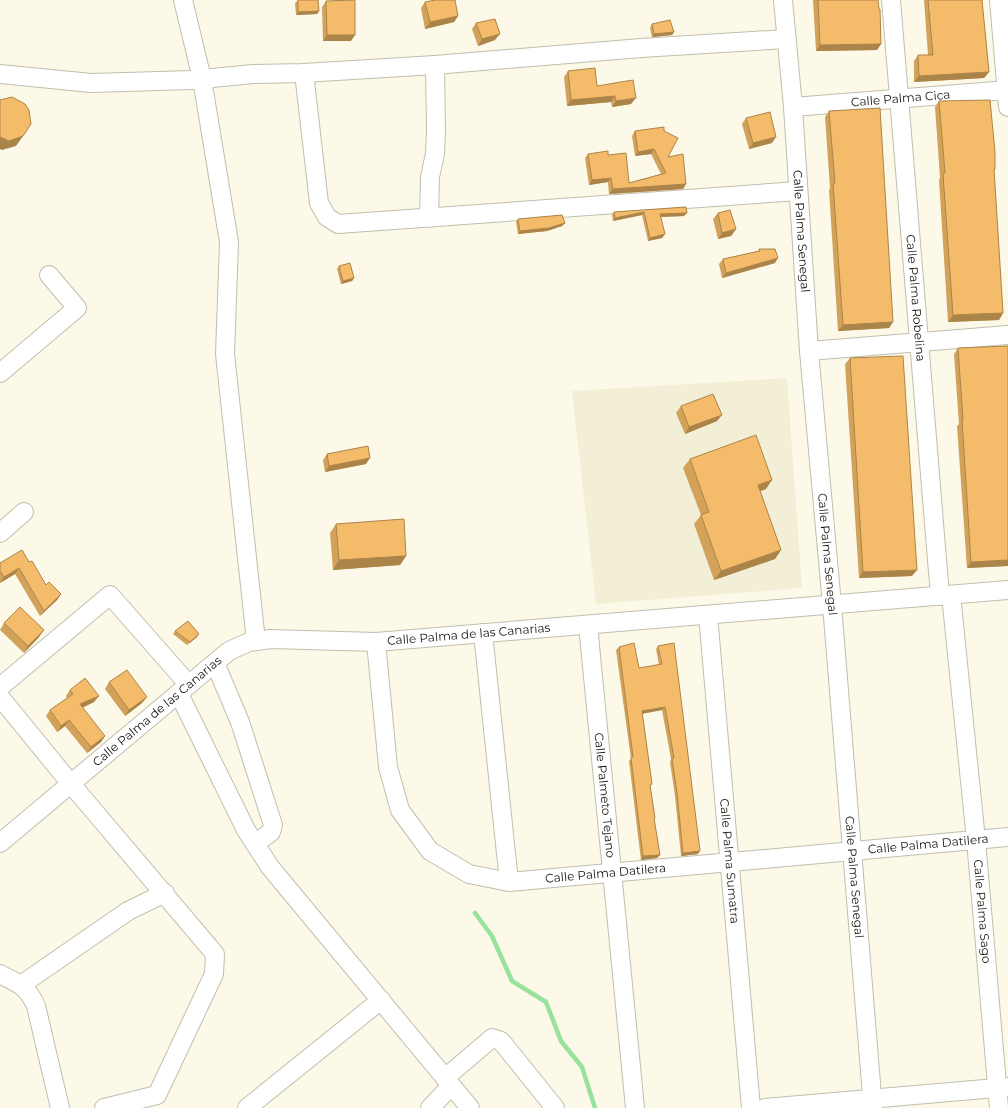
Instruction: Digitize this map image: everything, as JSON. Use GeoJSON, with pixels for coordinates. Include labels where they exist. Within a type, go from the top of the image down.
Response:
{"type":"FeatureCollection","features":[{"type":"Feature","properties":{"kind":"street"},"geometry":{"type":"LineString","coordinates":[[183,0],[202,79],[229,242],[225,354],[256,641]]}},
{"type":"Feature","properties":{"kind":"street","name":"Calle Palma Senegal"},"geometry":{"type":"LineString","coordinates":[[783,0],[793,107],[809,351],[853,850],[872,1103]]}},
{"type":"Feature","properties":{"kind":"street","name":"Calle Palma Robelina"},"geometry":{"type":"LineString","coordinates":[[890,0],[918,343],[945,596]]}},
{"type":"Feature","properties":{"kind":"street"},"geometry":{"type":"LineString","coordinates":[[999,0],[1008,96]]}},
{"type":"Feature","properties":{"kind":"street"},"geometry":{"type":"LineString","coordinates":[[0,74],[92,83],[202,79],[253,74],[304,73],[435,66],[641,48],[786,39]]}},
{"type":"Feature","properties":{"kind":"street"},"geometry":{"type":"LineString","coordinates":[[429,218],[430,177],[435,154],[436,131],[435,66]]}},
{"type":"Feature","properties":{"kind":"street"},"geometry":{"type":"LineString","coordinates":[[304,73],[319,203],[328,218],[338,224],[798,191]]}},
{"type":"Feature","properties":{"kind":"street","name":"Calle Palma Cica"},"geometry":{"type":"LineString","coordinates":[[793,107],[899,99],[1008,96]]}},
{"type":"Feature","properties":{"kind":"street"},"geometry":{"type":"LineString","coordinates":[[0,373],[77,308],[49,275]]}},
{"type":"Feature","properties":{"kind":"street"},"geometry":{"type":"LineString","coordinates":[[809,351],[1008,335]]}},
{"type":"Feature","properties":{"kind":"street"},"geometry":{"type":"LineString","coordinates":[[0,533],[24,512]]}},
{"type":"Feature","properties":{"kind":"street","name":"Calle Palma de las Canarias"},"geometry":{"type":"LineString","coordinates":[[0,844],[229,651],[249,642],[271,639],[376,642],[1008,590]]}},
{"type":"Feature","properties":{"kind":"street"},"geometry":{"type":"LineString","coordinates":[[0,687],[110,595],[184,690],[239,817],[270,867],[470,1108]]}},
{"type":"Feature","properties":{"kind":"street","name":"Calle Palma Sago"},"geometry":{"type":"LineString","coordinates":[[945,596],[976,840],[1003,1087],[999,1108]]}},
{"type":"Feature","properties":{"kind":"street","name":"Calle Palma Sumatra"},"geometry":{"type":"LineString","coordinates":[[708,615],[751,1108]]}},
{"type":"Feature","properties":{"kind":"street","name":"Calle Palmeto Tejano"},"geometry":{"type":"LineString","coordinates":[[588,625],[635,1108]]}},
{"type":"Feature","properties":{"kind":"street"},"geometry":{"type":"LineString","coordinates":[[483,633],[509,882]]}},
{"type":"Feature","properties":{"kind":"street","name":"Calle Palma Datilera"},"geometry":{"type":"LineString","coordinates":[[376,642],[388,767],[400,810],[430,851],[469,874],[509,882],[1008,837]]}},
{"type":"Feature","properties":{"kind":"street"},"geometry":{"type":"LineString","coordinates":[[215,663],[240,722],[273,825],[271,832],[255,844]]}},
{"type":"Feature","properties":{"kind":"street"},"geometry":{"type":"LineString","coordinates":[[0,697],[71,784],[165,893],[215,954],[214,974],[157,1095],[104,1108]]}},
{"type":"Feature","properties":{"kind":"street"},"geometry":{"type":"LineString","coordinates":[[21,986],[128,911],[165,893]]}},
{"type":"Feature","properties":{"kind":"street"},"geometry":{"type":"LineString","coordinates":[[0,974],[30,993],[36,1006],[60,1108]]}},
{"type":"Feature","properties":{"kind":"street"},"geometry":{"type":"LineString","coordinates":[[247,1108],[381,1000]]}},
{"type":"Feature","properties":{"kind":"street"},"geometry":{"type":"LineString","coordinates":[[430,1108],[448,1082],[492,1038],[501,1041],[555,1108]]}},
{"type":"Feature","properties":{"kind":"street"},"geometry":{"type":"LineString","coordinates":[[765,1108],[872,1103],[1003,1087]]}},
{"type":"Feature","properties":{"kind":"shaded area"},"geometry":{"type":"Polygon","coordinates":[[[787,378],[802,588],[596,604],[572,391],[787,378]]]}},
{"type":"Feature","properties":{"kind":"building"},"geometry":{"type":"Polygon","coordinates":[[[298,0],[318,0],[319,11],[298,12],[298,0]]]}},
{"type":"Feature","properties":{"kind":"building"},"geometry":{"type":"Polygon","coordinates":[[[355,0],[355,35],[327,35],[326,1],[355,0]]]}},
{"type":"Feature","properties":{"kind":"building"},"geometry":{"type":"Polygon","coordinates":[[[435,0],[455,0],[458,16],[430,22],[425,2],[435,0]]]}},
{"type":"Feature","properties":{"kind":"building"},"geometry":{"type":"Polygon","coordinates":[[[818,0],[878,0],[880,9],[881,44],[820,45],[818,0]]]}},
{"type":"Feature","properties":{"kind":"building"},"geometry":{"type":"Polygon","coordinates":[[[928,0],[982,0],[989,72],[919,76],[918,55],[933,55],[928,0]]]}},
{"type":"Feature","properties":{"kind":"building"},"geometry":{"type":"Polygon","coordinates":[[[495,19],[500,34],[482,39],[476,23],[495,19]]]}},
{"type":"Feature","properties":{"kind":"building"},"geometry":{"type":"Polygon","coordinates":[[[670,20],[674,32],[654,34],[652,24],[670,20]]]}},
{"type":"Feature","properties":{"kind":"building"},"geometry":{"type":"Polygon","coordinates":[[[595,68],[597,86],[633,80],[636,98],[616,101],[615,96],[571,100],[568,71],[595,68]]]}},
{"type":"Feature","properties":{"kind":"building"},"geometry":{"type":"Polygon","coordinates":[[[12,97],[25,104],[29,110],[31,124],[23,136],[9,141],[0,137],[0,100],[12,97]]]}},
{"type":"Feature","properties":{"kind":"building"},"geometry":{"type":"Polygon","coordinates":[[[990,100],[995,152],[994,169],[1003,313],[953,315],[943,174],[945,173],[939,101],[990,100]]]}},
{"type":"Feature","properties":{"kind":"building"},"geometry":{"type":"Polygon","coordinates":[[[880,108],[893,322],[843,325],[833,184],[835,183],[829,111],[880,108]]]}},
{"type":"Feature","properties":{"kind":"building"},"geometry":{"type":"Polygon","coordinates":[[[770,112],[776,137],[753,143],[746,118],[770,112]]]}},
{"type":"Feature","properties":{"kind":"building"},"geometry":{"type":"Polygon","coordinates":[[[664,127],[664,131],[678,138],[668,157],[683,154],[686,184],[613,189],[611,178],[592,180],[588,154],[608,151],[608,155],[626,153],[629,183],[666,173],[654,149],[638,152],[635,131],[664,127]]]}},
{"type":"Feature","properties":{"kind":"building"},"geometry":{"type":"Polygon","coordinates":[[[686,207],[687,213],[660,214],[665,234],[650,238],[644,212],[615,218],[614,212],[686,207]]]}},
{"type":"Feature","properties":{"kind":"building"},"geometry":{"type":"Polygon","coordinates":[[[730,210],[736,229],[722,233],[718,213],[730,210]]]}},
{"type":"Feature","properties":{"kind":"building"},"geometry":{"type":"Polygon","coordinates":[[[562,215],[565,223],[549,228],[520,231],[518,219],[562,215]]]}},
{"type":"Feature","properties":{"kind":"building"},"geometry":{"type":"Polygon","coordinates":[[[759,249],[775,249],[778,258],[726,273],[723,259],[760,251],[759,249]]]}},
{"type":"Feature","properties":{"kind":"building"},"geometry":{"type":"Polygon","coordinates":[[[350,263],[354,278],[343,281],[339,266],[350,263]]]}},
{"type":"Feature","properties":{"kind":"building"},"geometry":{"type":"Polygon","coordinates":[[[1008,346],[1008,560],[971,562],[958,348],[1008,346]]]}},
{"type":"Feature","properties":{"kind":"building"},"geometry":{"type":"Polygon","coordinates":[[[903,356],[917,570],[863,572],[850,358],[903,356]]]}},
{"type":"Feature","properties":{"kind":"building"},"geometry":{"type":"Polygon","coordinates":[[[713,394],[722,415],[689,427],[681,406],[713,394]]]}},
{"type":"Feature","properties":{"kind":"building"},"geometry":{"type":"Polygon","coordinates":[[[756,435],[772,480],[758,485],[781,550],[721,571],[701,515],[709,512],[690,459],[756,435]]]}},
{"type":"Feature","properties":{"kind":"building"},"geometry":{"type":"Polygon","coordinates":[[[368,446],[370,458],[329,466],[327,454],[368,446]]]}},
{"type":"Feature","properties":{"kind":"building"},"geometry":{"type":"Polygon","coordinates":[[[404,519],[406,556],[339,560],[336,524],[404,519]]]}},
{"type":"Feature","properties":{"kind":"building"},"geometry":{"type":"Polygon","coordinates":[[[22,550],[29,562],[32,561],[46,585],[49,582],[61,594],[44,611],[19,568],[4,577],[0,571],[0,563],[22,550]]]}},
{"type":"Feature","properties":{"kind":"building"},"geometry":{"type":"Polygon","coordinates":[[[20,607],[44,630],[28,646],[4,623],[20,607]]]}},
{"type":"Feature","properties":{"kind":"building"},"geometry":{"type":"Polygon","coordinates":[[[188,621],[199,634],[190,642],[175,631],[188,621]]]}},
{"type":"Feature","properties":{"kind":"building"},"geometry":{"type":"Polygon","coordinates":[[[634,643],[639,668],[662,664],[658,646],[674,643],[700,851],[683,853],[672,759],[674,758],[665,707],[642,711],[652,784],[650,785],[654,818],[660,855],[643,856],[631,758],[633,757],[619,647],[634,643]]]}},
{"type":"Feature","properties":{"kind":"building"},"geometry":{"type":"Polygon","coordinates":[[[127,670],[147,697],[129,710],[109,682],[127,670]]]}},
{"type":"Feature","properties":{"kind":"building"},"geometry":{"type":"Polygon","coordinates":[[[85,678],[99,696],[80,704],[105,736],[91,747],[69,720],[61,726],[50,710],[73,694],[70,690],[85,678]]]}},
{"type":"Feature","properties":{"kind":"waterway"},"geometry":{"type":"LineString","coordinates":[[475,913],[492,936],[512,981],[546,1002],[561,1041],[582,1067],[595,1108]]}}]}
